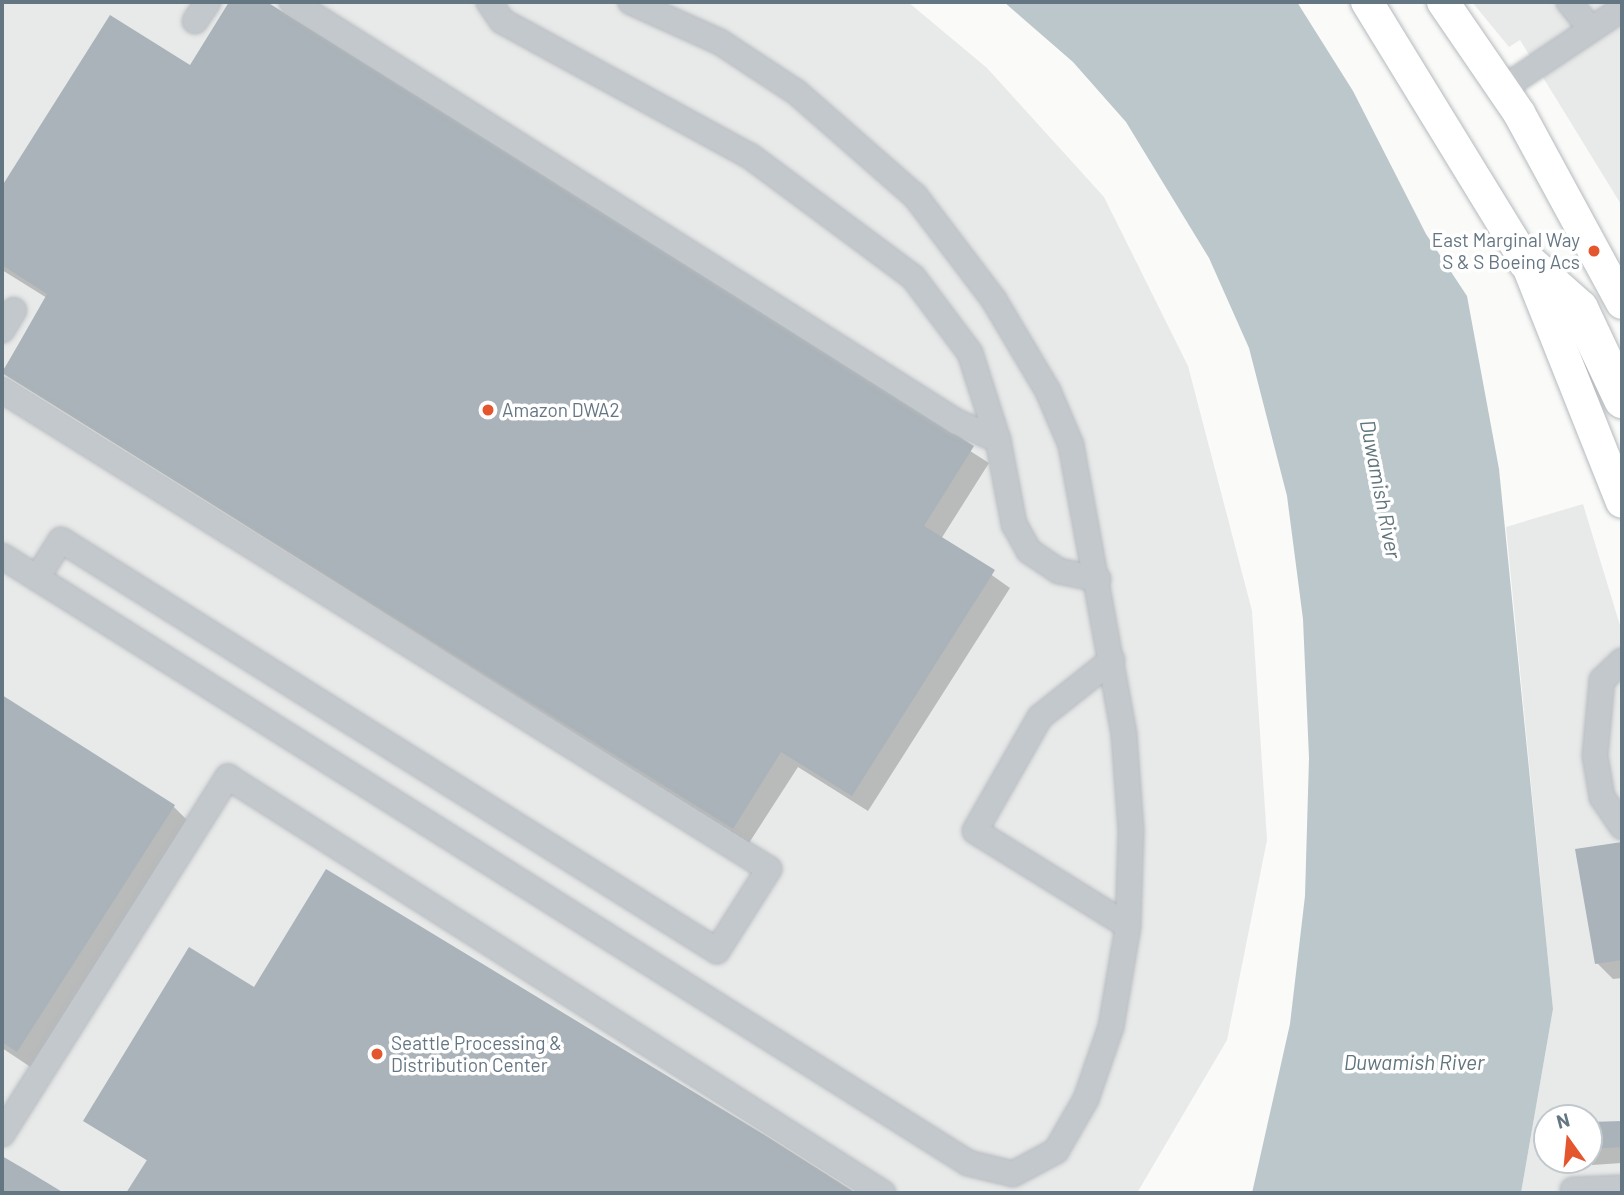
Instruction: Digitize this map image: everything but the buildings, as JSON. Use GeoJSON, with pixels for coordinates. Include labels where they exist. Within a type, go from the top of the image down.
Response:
{"type":"FeatureCollection","features":[{"type":"Feature","properties":{"kind":"highway"},"geometry":{"type":"LineString","coordinates":[[1526,261],[1579,308],[1622,399]]}},
{"type":"Feature","properties":{"kind":"main road"},"geometry":{"type":"LineString","coordinates":[[1367,2],[1526,261],[1622,502]]}},
{"type":"Feature","properties":{"kind":"main road"},"geometry":{"type":"LineString","coordinates":[[1443,2],[1502,89],[1622,303]]}},
{"type":"Feature","properties":{"kind":"lane"},"geometry":{"type":"LineString","coordinates":[[292,2],[934,407],[998,440]]}},
{"type":"Feature","properties":{"kind":"lane"},"geometry":{"type":"LineString","coordinates":[[489,2],[502,21],[750,156],[913,277],[970,353],[998,440],[1014,524],[1029,551],[1059,571],[1098,579]]}},
{"type":"Feature","properties":{"kind":"lane"},"geometry":{"type":"LineString","coordinates":[[2,556],[968,1163],[1013,1174],[1056,1151],[1086,1099],[1111,1027],[1128,926],[1131,830],[1112,660],[1070,446],[1052,402],[964,254],[915,196],[796,92],[720,42],[631,2]]}},
{"type":"Feature","properties":{"kind":"lane"},"geometry":{"type":"LineString","coordinates":[[1569,2],[1591,29]]}},
{"type":"Feature","properties":{"kind":"lane"},"geometry":{"type":"LineString","coordinates":[[1502,89],[1622,9]]}},
{"type":"Feature","properties":{"kind":"lane"},"geometry":{"type":"LineString","coordinates":[[2,390],[769,869],[718,951],[61,541],[37,578]]}},
{"type":"Feature","properties":{"kind":"lane"},"geometry":{"type":"LineString","coordinates":[[1112,660],[1040,717],[975,831],[1128,926]]}},
{"type":"Feature","properties":{"kind":"lane"},"geometry":{"type":"LineString","coordinates":[[1621,824],[1597,774],[1596,702],[1602,680],[1622,662]]}},
{"type":"Feature","properties":{"kind":"lane"},"geometry":{"type":"LineString","coordinates":[[2,1134],[228,777],[883,1193]]}},
{"type":"Feature","properties":{"kind":"lane"},"geometry":{"type":"LineString","coordinates":[[1573,1190],[1622,1188]]}},
{"type":"Feature","properties":{"kind":"shaded area"},"geometry":{"type":"Polygon","coordinates":[[[2,2],[908,2],[987,68],[1104,197],[1188,366],[1252,611],[1267,840],[1227,1040],[1137,1193],[2,1193],[2,2]]]}},
{"type":"Feature","properties":{"kind":"shaded area"},"geometry":{"type":"Polygon","coordinates":[[[1472,2],[1622,2],[1622,206],[1520,40],[1509,47],[1472,2]]]}},
{"type":"Feature","properties":{"kind":"shaded area"},"geometry":{"type":"Polygon","coordinates":[[[1583,504],[1622,632],[1622,1193],[1521,1193],[1533,1124],[1533,1174],[1603,1174],[1603,1104],[1536,1104],[1553,1009],[1506,527],[1583,504]]]}},
{"type":"Feature","properties":{"kind":"water","name":"Duwamish River"},"geometry":{"type":"Polygon","coordinates":[[[1004,2],[1297,2],[1353,91],[1426,234],[1467,296],[1499,469],[1553,1009],[1536,1104],[1533,1104],[1533,1124],[1521,1193],[1252,1193],[1290,1024],[1305,896],[1309,758],[1303,619],[1287,496],[1249,348],[1209,258],[1126,122],[1073,62],[1004,2]]]}},
{"type":"Feature","properties":{"kind":"place","name":"East Marginal Way S & S Boeing Acs"},"geometry":{"type":"Point","coordinates":[1594,251]}},
{"type":"Feature","properties":{"kind":"place","name":"Amazon DWA2"},"geometry":{"type":"Point","coordinates":[488,410]}},
{"type":"Feature","properties":{"kind":"place","name":"Seattle Processing & Distribution Center"},"geometry":{"type":"Point","coordinates":[377,1054]}}]}
